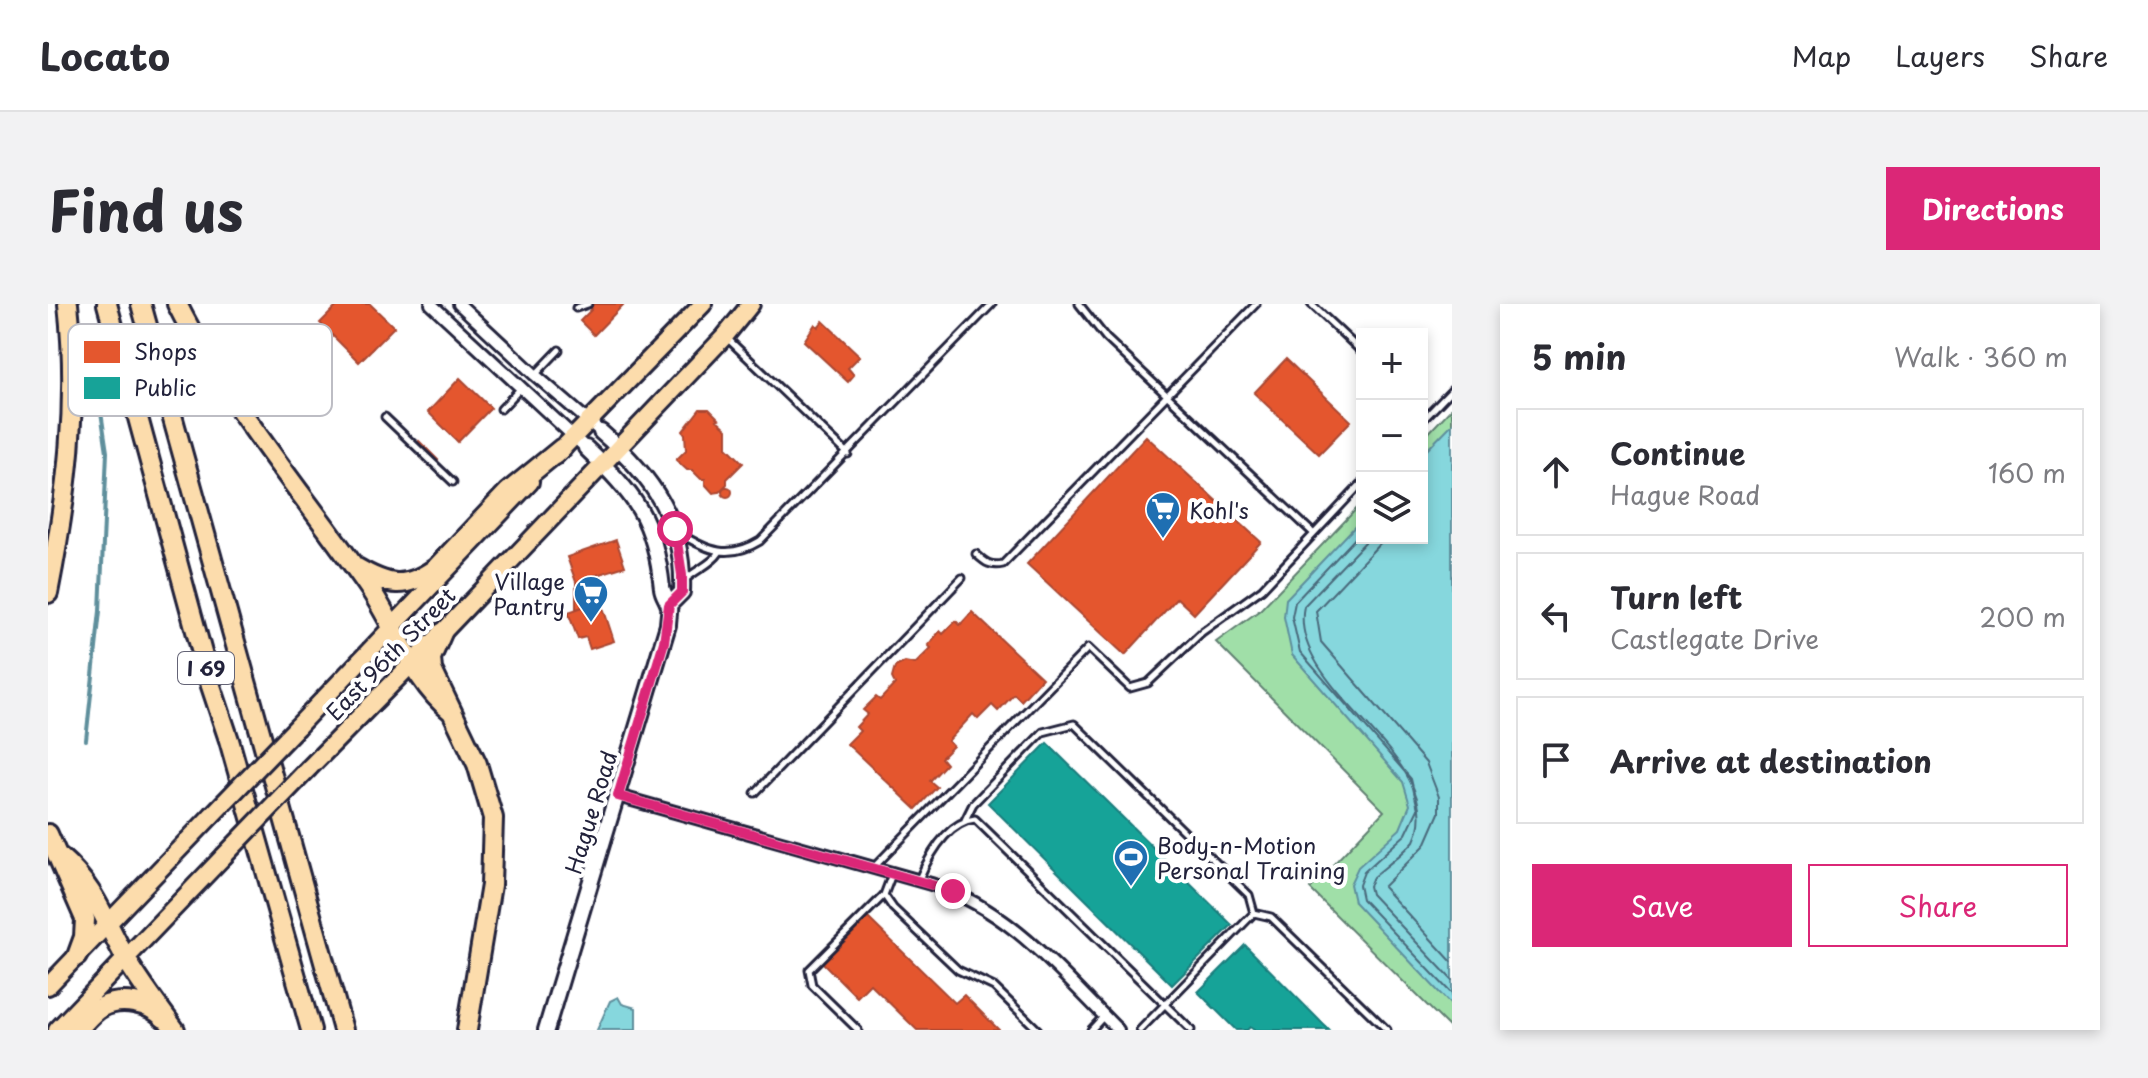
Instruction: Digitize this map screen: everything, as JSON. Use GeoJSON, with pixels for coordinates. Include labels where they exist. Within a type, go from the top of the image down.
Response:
{"type":"FeatureCollection","features":[{"type":"Feature","properties":{"kind":"highway"},"geometry":{"type":"LineString","coordinates":[[68,304],[70,324]]}},
{"type":"Feature","properties":{"kind":"highway","name":"I 69"},"geometry":{"type":"LineString","coordinates":[[107,304],[112,324]]}},
{"type":"Feature","properties":{"kind":"highway","name":"I 69"},"geometry":{"type":"LineString","coordinates":[[141,304],[147,324]]}},
{"type":"Feature","properties":{"kind":"highway"},"geometry":{"type":"LineString","coordinates":[[177,304],[187,324]]}},
{"type":"Feature","properties":{"kind":"highway"},"geometry":{"type":"LineString","coordinates":[[48,593],[63,518],[72,416]]}},
{"type":"Feature","properties":{"kind":"highway","name":"I 69"},"geometry":{"type":"LineString","coordinates":[[137,416],[211,686],[311,1030]]}},
{"type":"Feature","properties":{"kind":"highway","name":"I 69"},"geometry":{"type":"LineString","coordinates":[[172,416],[343,1030]]}},
{"type":"Feature","properties":{"kind":"highway"},"geometry":{"type":"LineString","coordinates":[[243,416],[353,566],[436,699],[452,712]]}},
{"type":"Feature","properties":{"kind":"highway"},"geometry":{"type":"LineString","coordinates":[[353,566],[391,583],[405,584],[426,576],[508,492],[574,444]]}},
{"type":"Feature","properties":{"kind":"highway"},"geometry":{"type":"LineString","coordinates":[[442,633],[431,658],[432,670],[477,764],[493,818],[491,885],[467,1030]]}},
{"type":"Feature","properties":{"kind":"highway"},"geometry":{"type":"LineString","coordinates":[[48,834],[85,919],[84,937],[77,956]]}},
{"type":"Feature","properties":{"kind":"highway"},"geometry":{"type":"LineString","coordinates":[[60,857],[75,870],[101,907],[126,958],[174,1029]]}},
{"type":"Feature","properties":{"kind":"highway"},"geometry":{"type":"LineString","coordinates":[[77,1030],[98,1009],[126,1003],[158,1012],[174,1029]]}},
{"type":"Feature","properties":{"kind":"main road","name":"East 96th Street"},"geometry":{"type":"LineString","coordinates":[[48,986],[393,628],[574,444],[595,427],[703,304]]}},
{"type":"Feature","properties":{"kind":"main road","name":"East 96th Street"},"geometry":{"type":"LineString","coordinates":[[57,1030],[442,633],[725,336],[751,304]]}},
{"type":"Feature","properties":{"kind":"street"},"geometry":{"type":"LineString","coordinates":[[431,304],[574,444]]}},
{"type":"Feature","properties":{"kind":"street"},"geometry":{"type":"LineString","coordinates":[[459,304],[618,446],[649,480],[668,511],[675,531],[683,582]]}},
{"type":"Feature","properties":{"kind":"street","name":"Hague Road"},"geometry":{"type":"LineString","coordinates":[[574,444],[602,463],[643,513],[660,561],[662,593],[669,605]]}},
{"type":"Feature","properties":{"kind":"street","name":"Hague Road"},"geometry":{"type":"LineString","coordinates":[[546,1030],[664,642],[669,605],[682,592],[683,582]]}},
{"type":"Feature","properties":{"kind":"street"},"geometry":{"type":"LineString","coordinates":[[618,796],[874,867],[969,898],[1002,918],[1118,1030]]}},
{"type":"Feature","properties":{"kind":"lane"},"geometry":{"type":"LineString","coordinates":[[576,308],[588,304]]}},
{"type":"Feature","properties":{"kind":"lane"},"geometry":{"type":"LineString","coordinates":[[675,531],[719,553],[745,549],[770,533],[992,304]]}},
{"type":"Feature","properties":{"kind":"lane"},"geometry":{"type":"LineString","coordinates":[[1079,304],[1106,338],[1313,533]]}},
{"type":"Feature","properties":{"kind":"lane"},"geometry":{"type":"LineString","coordinates":[[976,554],[987,564],[1003,564],[1256,304]]}},
{"type":"Feature","properties":{"kind":"lane"},"geometry":{"type":"LineString","coordinates":[[1311,304],[1356,346]]}},
{"type":"Feature","properties":{"kind":"lane"},"geometry":{"type":"LineString","coordinates":[[725,336],[848,454]]}},
{"type":"Feature","properties":{"kind":"lane"},"geometry":{"type":"LineString","coordinates":[[535,375],[559,350]]}},
{"type":"Feature","properties":{"kind":"lane"},"geometry":{"type":"LineString","coordinates":[[501,409],[520,388]]}},
{"type":"Feature","properties":{"kind":"lane"},"geometry":{"type":"LineString","coordinates":[[1428,415],[1452,390]]}},
{"type":"Feature","properties":{"kind":"lane"},"geometry":{"type":"LineString","coordinates":[[385,417],[453,482]]}},
{"type":"Feature","properties":{"kind":"lane"},"geometry":{"type":"LineString","coordinates":[[874,867],[1088,648],[1130,688],[1148,683],[1202,632],[1262,589],[1356,489]]}},
{"type":"Feature","properties":{"kind":"lane"},"geometry":{"type":"LineString","coordinates":[[683,582],[699,567],[714,561],[719,553]]}},
{"type":"Feature","properties":{"kind":"lane"},"geometry":{"type":"LineString","coordinates":[[755,793],[962,578]]}},
{"type":"Feature","properties":{"kind":"lane"},"geometry":{"type":"LineString","coordinates":[[918,880],[929,856],[948,833],[965,820],[973,804],[1043,732],[1074,724],[1249,895],[1254,913]]}},
{"type":"Feature","properties":{"kind":"lane"},"geometry":{"type":"LineString","coordinates":[[965,820],[975,819],[1191,1030]]}},
{"type":"Feature","properties":{"kind":"lane"},"geometry":{"type":"LineString","coordinates":[[858,1030],[812,985],[809,970],[884,895],[892,873]]}},
{"type":"Feature","properties":{"kind":"lane"},"geometry":{"type":"LineString","coordinates":[[884,895],[893,908],[958,970],[994,987],[1038,1030]]}},
{"type":"Feature","properties":{"kind":"lane"},"geometry":{"type":"LineString","coordinates":[[1140,1030],[1254,913]]}},
{"type":"Feature","properties":{"kind":"lane"},"geometry":{"type":"LineString","coordinates":[[1254,913],[1271,917],[1387,1030]]}},
{"type":"Feature","properties":{"kind":"lane"},"geometry":{"type":"LineString","coordinates":[[1091,1030],[1104,1016]]}},
{"type":"Feature","properties":{"kind":"green space"},"geometry":{"type":"Polygon","coordinates":[[[1452,408],[1452,1030],[1310,889],[1384,811],[1216,642],[1260,610],[1356,509],[1356,544],[1428,544],[1428,434],[1452,408]]]}},
{"type":"Feature","properties":{"kind":"water"},"geometry":{"type":"Polygon","coordinates":[[[1452,424],[1452,1006],[1354,902],[1350,884],[1358,867],[1400,829],[1410,805],[1403,782],[1292,655],[1284,617],[1286,599],[1356,525],[1356,544],[1428,544],[1428,449],[1452,424]]]}},
{"type":"Feature","properties":{"kind":"water"},"geometry":{"type":"Polygon","coordinates":[[[618,997],[622,1004],[636,1008],[636,1030],[597,1030],[610,1001],[618,997]]]}},
{"type":"Feature","properties":{"kind":"building: Shops"},"geometry":{"type":"Polygon","coordinates":[[[339,304],[370,304],[394,327],[359,362],[332,335],[332,324],[320,323],[339,304]]]}},
{"type":"Feature","properties":{"kind":"building: Shops"},"geometry":{"type":"Polygon","coordinates":[[[591,304],[624,304],[594,335],[580,321],[592,309],[591,304]]]}},
{"type":"Feature","properties":{"kind":"building: Shops"},"geometry":{"type":"Polygon","coordinates":[[[823,321],[860,356],[848,368],[854,375],[848,382],[804,341],[815,324],[818,327],[823,321]]]}},
{"type":"Feature","properties":{"kind":"building: Shops"},"geometry":{"type":"Polygon","coordinates":[[[1286,359],[1351,421],[1319,454],[1254,393],[1286,359]]]}},
{"type":"Feature","properties":{"kind":"building: Shops"},"geometry":{"type":"Polygon","coordinates":[[[460,378],[491,408],[458,442],[428,412],[460,378]]]}},
{"type":"Feature","properties":{"kind":"building: Shops"},"geometry":{"type":"Polygon","coordinates":[[[700,409],[709,409],[727,429],[727,447],[743,463],[719,492],[713,493],[705,484],[705,479],[676,460],[686,450],[683,431],[700,409]]]}},
{"type":"Feature","properties":{"kind":"building: Shops"},"geometry":{"type":"Polygon","coordinates":[[[1146,436],[1261,542],[1194,614],[1177,598],[1125,655],[1027,564],[1146,436]]]}},
{"type":"Feature","properties":{"kind":"building: Shops"},"geometry":{"type":"Polygon","coordinates":[[[419,441],[438,460],[431,467],[412,448],[419,441]]]}},
{"type":"Feature","properties":{"kind":"building: Shops"},"geometry":{"type":"Polygon","coordinates":[[[727,487],[732,492],[727,497],[722,492],[727,487]]]}},
{"type":"Feature","properties":{"kind":"building: Shops"},"geometry":{"type":"Polygon","coordinates":[[[616,540],[625,566],[590,577],[591,604],[576,609],[576,582],[567,557],[616,540]]]}},
{"type":"Feature","properties":{"kind":"building: Shops","name":"Village Pantry"},"geometry":{"type":"Polygon","coordinates":[[[601,601],[614,641],[590,649],[586,637],[578,639],[568,612],[601,601]]]}},
{"type":"Feature","properties":{"kind":"building: Shops"},"geometry":{"type":"Polygon","coordinates":[[[972,612],[1042,678],[1021,701],[1014,694],[998,711],[992,705],[978,719],[973,714],[948,741],[953,746],[941,758],[946,764],[930,781],[937,787],[916,809],[847,744],[860,731],[856,727],[868,714],[863,710],[876,697],[880,700],[895,684],[892,678],[895,667],[905,662],[915,664],[931,648],[928,645],[940,631],[943,634],[956,621],[960,625],[972,612]]]}},
{"type":"Feature","properties":{"kind":"building: Shops"},"geometry":{"type":"Polygon","coordinates":[[[867,917],[955,1003],[964,995],[999,1030],[917,1030],[870,984],[857,997],[822,962],[867,917]]]}},
{"type":"Feature","properties":{"kind":"building: Public"},"geometry":{"type":"Polygon","coordinates":[[[1047,743],[1232,925],[1172,985],[988,803],[1047,743]]]}},
{"type":"Feature","properties":{"kind":"building: Public"},"geometry":{"type":"Polygon","coordinates":[[[1245,945],[1329,1030],[1254,1030],[1250,1027],[1236,1030],[1198,992],[1245,945]]]}},
{"type":"Feature","properties":{"kind":"waterway"},"geometry":{"type":"LineString","coordinates":[[86,740],[100,611],[107,452],[102,416]]}},
{"type":"Feature","properties":{"kind":"place","name":"Kohl's"},"geometry":{"type":"Point","coordinates":[1163,540]}},
{"type":"Feature","properties":{"kind":"place","name":"Village Pantry"},"geometry":{"type":"Point","coordinates":[591,624]}},
{"type":"Feature","properties":{"kind":"place","name":"Body-n-Motion Personal Training"},"geometry":{"type":"Point","coordinates":[1131,888]}},
{"type":"Feature","properties":{"kind":"route"},"geometry":{"type":"LineString","coordinates":[[675,529],[682,592],[669,605],[664,642],[618,796],[953,891]]}}]}
